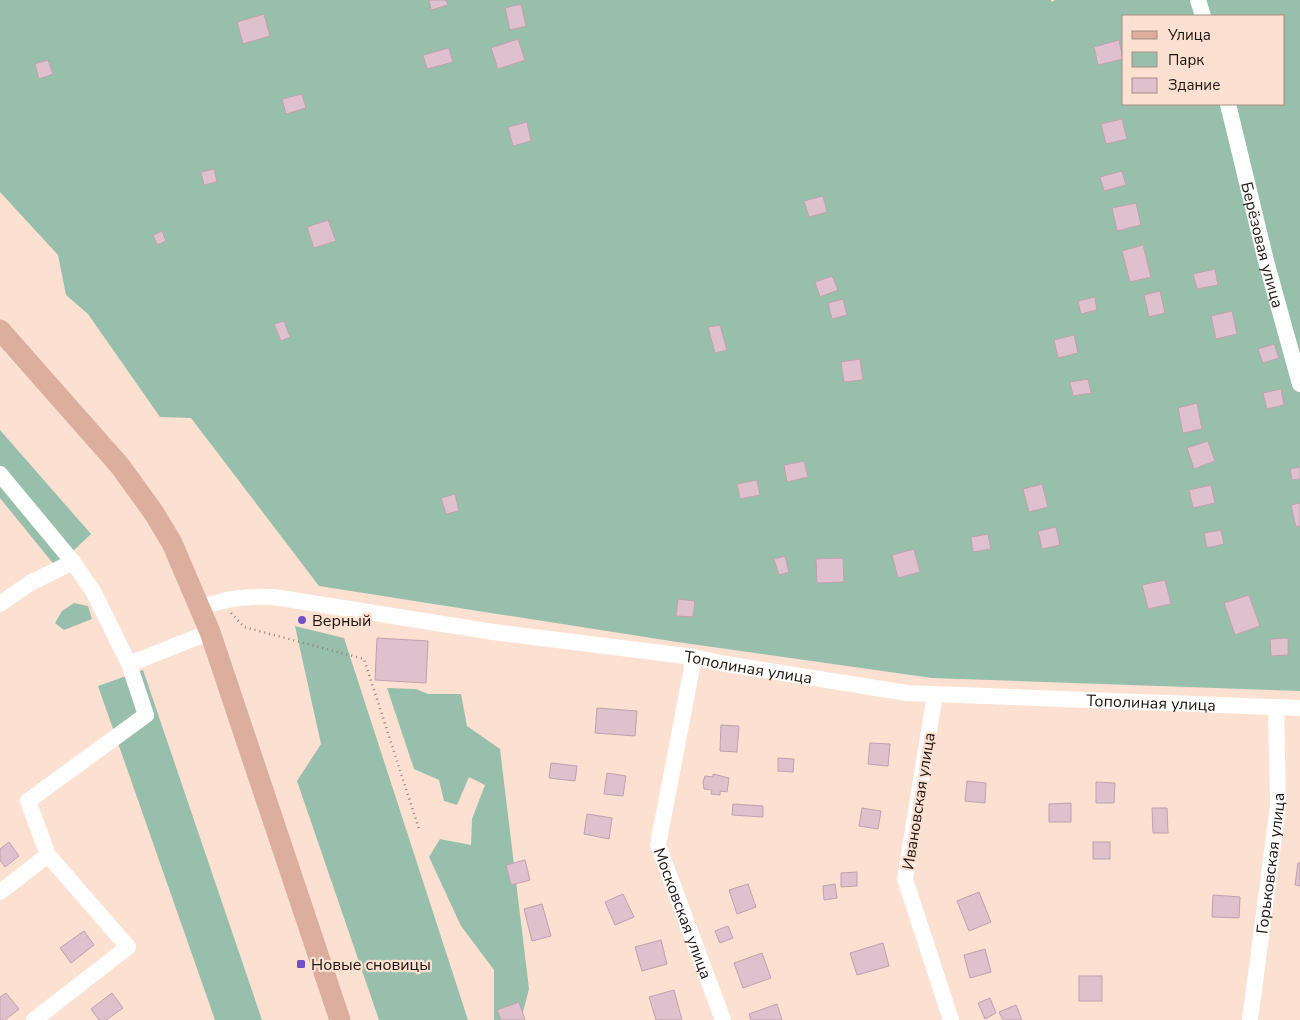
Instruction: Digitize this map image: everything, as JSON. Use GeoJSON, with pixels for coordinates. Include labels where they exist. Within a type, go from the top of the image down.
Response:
{"type":"FeatureCollection","features":[{"type":"Feature","properties":{"kind":"main road"},"geometry":{"type":"LineString","coordinates":[[0,330],[137,488],[211,604],[210,632],[340,1020]]}},
{"type":"Feature","properties":{"kind":"street"},"geometry":{"type":"LineString","coordinates":[[1198,0],[1203,15]]}},
{"type":"Feature","properties":{"kind":"street","name":"Берёзовая улица"},"geometry":{"type":"LineString","coordinates":[[1228,105],[1266,261],[1300,384]]}},
{"type":"Feature","properties":{"kind":"street"},"geometry":{"type":"LineString","coordinates":[[0,474],[73,562],[93,591],[129,664],[146,715],[28,801],[48,855],[128,947],[34,1020]]}},
{"type":"Feature","properties":{"kind":"street"},"geometry":{"type":"LineString","coordinates":[[0,604],[30,583],[73,562]]}},
{"type":"Feature","properties":{"kind":"street","name":"Тополиная улица"},"geometry":{"type":"LineString","coordinates":[[211,604],[243,596],[274,597],[493,632],[694,657],[720,663],[907,693],[1300,708]]}},
{"type":"Feature","properties":{"kind":"street"},"geometry":{"type":"LineString","coordinates":[[129,664],[210,632]]}},
{"type":"Feature","properties":{"kind":"street","name":"Московская улица"},"geometry":{"type":"LineString","coordinates":[[694,657],[658,845],[723,1020]]}},
{"type":"Feature","properties":{"kind":"street","name":"Ивановская улица"},"geometry":{"type":"LineString","coordinates":[[935,694],[905,879],[951,1020]]}},
{"type":"Feature","properties":{"kind":"street","name":"Горьковская улица"},"geometry":{"type":"LineString","coordinates":[[1250,1020],[1278,806],[1276,707]]}},
{"type":"Feature","properties":{"kind":"street"},"geometry":{"type":"LineString","coordinates":[[0,892],[48,855]]}},
{"type":"Feature","properties":{"kind":"path"},"geometry":{"type":"LineString","coordinates":[[211,604],[244,628],[364,659],[419,829]]}},
{"type":"Feature","properties":{"kind":"green space"},"geometry":{"type":"Polygon","coordinates":[[[0,0],[1051,0],[1051,2],[1055,0],[1300,0],[1300,691],[932,678],[677,642],[319,586],[191,418],[160,417],[88,314],[66,295],[58,255],[0,192],[0,0]]]}},
{"type":"Feature","properties":{"kind":"green space"},"geometry":{"type":"Polygon","coordinates":[[[0,430],[91,534],[56,567],[0,498],[0,430]]]}},
{"type":"Feature","properties":{"kind":"green space"},"geometry":{"type":"Polygon","coordinates":[[[74,603],[88,606],[92,619],[64,630],[55,623],[62,611],[74,603]]]}},
{"type":"Feature","properties":{"kind":"green space"},"geometry":{"type":"Polygon","coordinates":[[[295,626],[344,638],[468,1020],[379,1020],[297,781],[321,744],[295,626]]]}},
{"type":"Feature","properties":{"kind":"green space"},"geometry":{"type":"Polygon","coordinates":[[[143,670],[262,1020],[215,1020],[98,686],[143,670]]]}},
{"type":"Feature","properties":{"kind":"green space"},"geometry":{"type":"Polygon","coordinates":[[[387,688],[416,689],[428,694],[461,694],[467,726],[500,749],[529,989],[521,1020],[494,1020],[494,970],[461,926],[429,857],[440,839],[471,845],[472,819],[485,785],[469,777],[457,805],[444,801],[439,780],[414,769],[387,688]]]}},
{"type":"Feature","properties":{"kind":"building"},"geometry":{"type":"Polygon","coordinates":[[[429,0],[446,0],[448,5],[431,10],[429,0]]]}},
{"type":"Feature","properties":{"kind":"building"},"geometry":{"type":"Polygon","coordinates":[[[521,4],[526,26],[510,30],[505,8],[521,4]]]}},
{"type":"Feature","properties":{"kind":"building"},"geometry":{"type":"Polygon","coordinates":[[[264,14],[270,36],[243,44],[237,22],[264,14]]]}},
{"type":"Feature","properties":{"kind":"building"},"geometry":{"type":"Polygon","coordinates":[[[518,39],[525,60],[498,69],[491,48],[518,39]]]}},
{"type":"Feature","properties":{"kind":"building"},"geometry":{"type":"Polygon","coordinates":[[[1119,40],[1122,59],[1098,65],[1094,47],[1119,40]]]}},
{"type":"Feature","properties":{"kind":"building"},"geometry":{"type":"Polygon","coordinates":[[[449,48],[453,62],[427,69],[423,55],[449,48]]]}},
{"type":"Feature","properties":{"kind":"building"},"geometry":{"type":"Polygon","coordinates":[[[48,60],[53,74],[39,79],[35,64],[48,60]]]}},
{"type":"Feature","properties":{"kind":"building"},"geometry":{"type":"Polygon","coordinates":[[[302,94],[306,108],[286,114],[282,99],[302,94]]]}},
{"type":"Feature","properties":{"kind":"building"},"geometry":{"type":"Polygon","coordinates":[[[1122,119],[1127,139],[1106,144],[1101,124],[1122,119]]]}},
{"type":"Feature","properties":{"kind":"building"},"geometry":{"type":"Polygon","coordinates":[[[527,122],[531,141],[513,146],[508,127],[527,122]]]}},
{"type":"Feature","properties":{"kind":"building"},"geometry":{"type":"Polygon","coordinates":[[[214,169],[217,182],[204,185],[201,172],[214,169]]]}},
{"type":"Feature","properties":{"kind":"building"},"geometry":{"type":"Polygon","coordinates":[[[1122,171],[1126,185],[1104,191],[1100,177],[1122,171]]]}},
{"type":"Feature","properties":{"kind":"building"},"geometry":{"type":"Polygon","coordinates":[[[823,196],[827,212],[809,217],[804,201],[823,196]]]}},
{"type":"Feature","properties":{"kind":"building"},"geometry":{"type":"Polygon","coordinates":[[[1136,203],[1141,225],[1117,231],[1112,208],[1136,203]]]}},
{"type":"Feature","properties":{"kind":"building"},"geometry":{"type":"Polygon","coordinates":[[[328,220],[336,241],[314,248],[307,227],[328,220]]]}},
{"type":"Feature","properties":{"kind":"building"},"geometry":{"type":"Polygon","coordinates":[[[162,231],[166,241],[157,245],[153,235],[162,231]]]}},
{"type":"Feature","properties":{"kind":"building"},"geometry":{"type":"Polygon","coordinates":[[[1143,245],[1151,277],[1130,282],[1122,251],[1143,245]]]}},
{"type":"Feature","properties":{"kind":"building"},"geometry":{"type":"Polygon","coordinates":[[[1215,269],[1218,285],[1197,289],[1193,274],[1215,269]]]}},
{"type":"Feature","properties":{"kind":"building"},"geometry":{"type":"Polygon","coordinates":[[[832,276],[838,290],[820,297],[815,282],[832,276]]]}},
{"type":"Feature","properties":{"kind":"building"},"geometry":{"type":"Polygon","coordinates":[[[1160,291],[1165,313],[1149,317],[1144,295],[1160,291]]]}},
{"type":"Feature","properties":{"kind":"building"},"geometry":{"type":"Polygon","coordinates":[[[1095,297],[1097,310],[1081,314],[1078,301],[1095,297]]]}},
{"type":"Feature","properties":{"kind":"building"},"geometry":{"type":"Polygon","coordinates":[[[843,299],[847,315],[832,319],[828,303],[843,299]]]}},
{"type":"Feature","properties":{"kind":"building"},"geometry":{"type":"Polygon","coordinates":[[[1232,311],[1237,334],[1216,339],[1211,316],[1232,311]]]}},
{"type":"Feature","properties":{"kind":"building"},"geometry":{"type":"Polygon","coordinates":[[[284,321],[290,337],[281,341],[274,324],[284,321]]]}},
{"type":"Feature","properties":{"kind":"building"},"geometry":{"type":"Polygon","coordinates":[[[720,325],[727,350],[715,353],[708,327],[720,325]]]}},
{"type":"Feature","properties":{"kind":"building"},"geometry":{"type":"Polygon","coordinates":[[[1074,335],[1078,353],[1058,358],[1054,340],[1074,335]]]}},
{"type":"Feature","properties":{"kind":"building"},"geometry":{"type":"Polygon","coordinates":[[[1274,344],[1279,358],[1263,363],[1258,349],[1274,344]]]}},
{"type":"Feature","properties":{"kind":"building"},"geometry":{"type":"Polygon","coordinates":[[[860,359],[863,380],[844,382],[841,362],[860,359]]]}},
{"type":"Feature","properties":{"kind":"building"},"geometry":{"type":"Polygon","coordinates":[[[1088,379],[1091,393],[1073,396],[1070,382],[1088,379]]]}},
{"type":"Feature","properties":{"kind":"building"},"geometry":{"type":"Polygon","coordinates":[[[1281,389],[1284,405],[1267,409],[1263,393],[1281,389]]]}},
{"type":"Feature","properties":{"kind":"building"},"geometry":{"type":"Polygon","coordinates":[[[1197,403],[1202,429],[1183,433],[1178,408],[1197,403]]]}},
{"type":"Feature","properties":{"kind":"building"},"geometry":{"type":"Polygon","coordinates":[[[1208,441],[1215,461],[1194,469],[1187,448],[1208,441]]]}},
{"type":"Feature","properties":{"kind":"building"},"geometry":{"type":"Polygon","coordinates":[[[804,461],[808,477],[787,482],[784,465],[804,461]]]}},
{"type":"Feature","properties":{"kind":"building"},"geometry":{"type":"Polygon","coordinates":[[[1300,467],[1300,479],[1292,480],[1290,469],[1300,467]]]}},
{"type":"Feature","properties":{"kind":"building"},"geometry":{"type":"Polygon","coordinates":[[[757,480],[760,495],[740,499],[737,484],[757,480]]]}},
{"type":"Feature","properties":{"kind":"building"},"geometry":{"type":"Polygon","coordinates":[[[1042,484],[1048,507],[1029,512],[1023,489],[1042,484]]]}},
{"type":"Feature","properties":{"kind":"building"},"geometry":{"type":"Polygon","coordinates":[[[1211,485],[1215,503],[1193,508],[1189,490],[1211,485]]]}},
{"type":"Feature","properties":{"kind":"building"},"geometry":{"type":"Polygon","coordinates":[[[455,494],[459,511],[446,514],[441,498],[455,494]]]}},
{"type":"Feature","properties":{"kind":"building"},"geometry":{"type":"Polygon","coordinates":[[[1300,503],[1300,526],[1296,527],[1291,505],[1300,503]]]}},
{"type":"Feature","properties":{"kind":"building"},"geometry":{"type":"Polygon","coordinates":[[[1056,527],[1060,545],[1042,549],[1038,531],[1056,527]]]}},
{"type":"Feature","properties":{"kind":"building"},"geometry":{"type":"Polygon","coordinates":[[[1221,530],[1224,544],[1207,548],[1204,533],[1221,530]]]}},
{"type":"Feature","properties":{"kind":"building"},"geometry":{"type":"Polygon","coordinates":[[[988,534],[991,549],[973,552],[971,537],[988,534]]]}},
{"type":"Feature","properties":{"kind":"building"},"geometry":{"type":"Polygon","coordinates":[[[914,549],[920,572],[898,578],[892,555],[914,549]]]}},
{"type":"Feature","properties":{"kind":"building"},"geometry":{"type":"Polygon","coordinates":[[[785,556],[789,572],[779,575],[774,559],[785,556]]]}},
{"type":"Feature","properties":{"kind":"building"},"geometry":{"type":"Polygon","coordinates":[[[843,558],[844,582],[817,583],[816,559],[843,558]]]}},
{"type":"Feature","properties":{"kind":"building"},"geometry":{"type":"Polygon","coordinates":[[[1165,580],[1171,604],[1148,609],[1142,585],[1165,580]]]}},
{"type":"Feature","properties":{"kind":"building"},"geometry":{"type":"Polygon","coordinates":[[[1249,595],[1260,626],[1235,635],[1224,603],[1249,595]]]}},
{"type":"Feature","properties":{"kind":"building"},"geometry":{"type":"Polygon","coordinates":[[[678,599],[695,601],[693,617],[676,616],[678,599]]]}},
{"type":"Feature","properties":{"kind":"building"},"geometry":{"type":"Polygon","coordinates":[[[377,638],[428,641],[426,683],[375,680],[377,638]]]}},
{"type":"Feature","properties":{"kind":"building"},"geometry":{"type":"Polygon","coordinates":[[[1288,638],[1288,655],[1271,656],[1270,639],[1288,638]]]}},
{"type":"Feature","properties":{"kind":"building"},"geometry":{"type":"Polygon","coordinates":[[[597,708],[637,711],[635,736],[595,733],[597,708]]]}},
{"type":"Feature","properties":{"kind":"building"},"geometry":{"type":"Polygon","coordinates":[[[721,725],[739,726],[737,752],[720,751],[721,725]]]}},
{"type":"Feature","properties":{"kind":"building"},"geometry":{"type":"Polygon","coordinates":[[[870,743],[890,744],[888,766],[868,764],[870,743]]]}},
{"type":"Feature","properties":{"kind":"building"},"geometry":{"type":"Polygon","coordinates":[[[778,758],[794,759],[793,772],[778,771],[778,758]]]}},
{"type":"Feature","properties":{"kind":"building"},"geometry":{"type":"Polygon","coordinates":[[[551,763],[577,766],[575,781],[549,778],[551,763]]]}},
{"type":"Feature","properties":{"kind":"building"},"geometry":{"type":"Polygon","coordinates":[[[607,773],[626,776],[623,796],[604,794],[607,773]]]}},
{"type":"Feature","properties":{"kind":"building"},"geometry":{"type":"Polygon","coordinates":[[[713,774],[729,778],[727,792],[720,791],[720,795],[711,794],[712,790],[704,789],[703,782],[705,776],[713,777],[713,774]]]}},
{"type":"Feature","properties":{"kind":"building"},"geometry":{"type":"Polygon","coordinates":[[[967,781],[986,783],[985,803],[965,801],[967,781]]]}},
{"type":"Feature","properties":{"kind":"building"},"geometry":{"type":"Polygon","coordinates":[[[1096,782],[1115,783],[1114,803],[1096,803],[1096,782]]]}},
{"type":"Feature","properties":{"kind":"building"},"geometry":{"type":"Polygon","coordinates":[[[1071,803],[1071,822],[1049,822],[1049,804],[1071,803]]]}},
{"type":"Feature","properties":{"kind":"building"},"geometry":{"type":"Polygon","coordinates":[[[733,804],[763,806],[763,817],[732,815],[733,804]]]}},
{"type":"Feature","properties":{"kind":"building"},"geometry":{"type":"Polygon","coordinates":[[[862,808],[881,811],[878,829],[859,826],[862,808]]]}},
{"type":"Feature","properties":{"kind":"building"},"geometry":{"type":"Polygon","coordinates":[[[1152,808],[1167,808],[1168,833],[1153,833],[1152,808]]]}},
{"type":"Feature","properties":{"kind":"building"},"geometry":{"type":"Polygon","coordinates":[[[587,814],[612,818],[609,839],[584,834],[587,814]]]}},
{"type":"Feature","properties":{"kind":"building"},"geometry":{"type":"Polygon","coordinates":[[[9,842],[19,856],[5,867],[0,860],[0,849],[9,842]]]}},
{"type":"Feature","properties":{"kind":"building"},"geometry":{"type":"Polygon","coordinates":[[[1093,842],[1110,842],[1110,859],[1093,859],[1093,842]]]}},
{"type":"Feature","properties":{"kind":"building"},"geometry":{"type":"Polygon","coordinates":[[[525,860],[530,880],[511,885],[506,865],[525,860]]]}},
{"type":"Feature","properties":{"kind":"building"},"geometry":{"type":"Polygon","coordinates":[[[1298,863],[1300,863],[1300,886],[1295,885],[1298,863]]]}},
{"type":"Feature","properties":{"kind":"building"},"geometry":{"type":"Polygon","coordinates":[[[857,872],[857,886],[841,887],[841,873],[857,872]]]}},
{"type":"Feature","properties":{"kind":"building"},"geometry":{"type":"Polygon","coordinates":[[[748,884],[756,907],[737,914],[729,890],[748,884]]]}},
{"type":"Feature","properties":{"kind":"building"},"geometry":{"type":"Polygon","coordinates":[[[835,884],[837,898],[824,900],[823,886],[835,884]]]}},
{"type":"Feature","properties":{"kind":"building"},"geometry":{"type":"Polygon","coordinates":[[[979,892],[991,922],[969,931],[957,901],[979,892]]]}},
{"type":"Feature","properties":{"kind":"building"},"geometry":{"type":"Polygon","coordinates":[[[623,894],[634,917],[615,925],[605,902],[623,894]]]}},
{"type":"Feature","properties":{"kind":"building"},"geometry":{"type":"Polygon","coordinates":[[[1213,895],[1240,897],[1239,918],[1212,917],[1213,895]]]}},
{"type":"Feature","properties":{"kind":"building"},"geometry":{"type":"Polygon","coordinates":[[[542,904],[551,936],[532,941],[524,909],[542,904]]]}},
{"type":"Feature","properties":{"kind":"building"},"geometry":{"type":"Polygon","coordinates":[[[728,926],[733,938],[720,943],[715,931],[728,926]]]}},
{"type":"Feature","properties":{"kind":"building"},"geometry":{"type":"Polygon","coordinates":[[[84,931],[94,945],[71,963],[60,948],[84,931]]]}},
{"type":"Feature","properties":{"kind":"building"},"geometry":{"type":"Polygon","coordinates":[[[661,940],[667,964],[642,971],[635,947],[661,940]]]}},
{"type":"Feature","properties":{"kind":"building"},"geometry":{"type":"Polygon","coordinates":[[[883,943],[889,966],[857,975],[850,953],[883,943]]]}},
{"type":"Feature","properties":{"kind":"building"},"geometry":{"type":"Polygon","coordinates":[[[985,949],[991,972],[970,978],[964,955],[985,949]]]}},
{"type":"Feature","properties":{"kind":"building"},"geometry":{"type":"Polygon","coordinates":[[[762,953],[771,978],[743,988],[734,963],[762,953]]]}},
{"type":"Feature","properties":{"kind":"building"},"geometry":{"type":"Polygon","coordinates":[[[1079,976],[1102,976],[1102,1001],[1079,1001],[1079,976]]]}},
{"type":"Feature","properties":{"kind":"building"},"geometry":{"type":"Polygon","coordinates":[[[674,990],[682,1020],[656,1020],[649,997],[674,990]]]}},
{"type":"Feature","properties":{"kind":"building"},"geometry":{"type":"Polygon","coordinates":[[[6,993],[19,1009],[5,1020],[0,1020],[0,997],[6,993]]]}},
{"type":"Feature","properties":{"kind":"building"},"geometry":{"type":"Polygon","coordinates":[[[112,993],[123,1008],[106,1020],[99,1020],[91,1009],[112,993]]]}},
{"type":"Feature","properties":{"kind":"building"},"geometry":{"type":"Polygon","coordinates":[[[990,998],[996,1013],[985,1019],[978,1003],[990,998]]]}},
{"type":"Feature","properties":{"kind":"building"},"geometry":{"type":"Polygon","coordinates":[[[519,1002],[525,1020],[501,1020],[497,1010],[519,1002]]]}},
{"type":"Feature","properties":{"kind":"building"},"geometry":{"type":"Polygon","coordinates":[[[777,1004],[782,1020],[751,1020],[749,1014],[777,1004]]]}},
{"type":"Feature","properties":{"kind":"building"},"geometry":{"type":"Polygon","coordinates":[[[1016,1005],[1022,1020],[1003,1020],[999,1012],[1016,1005]]]}},
{"type":"Feature","properties":{"kind":"place","name":"Верный"},"geometry":{"type":"Point","coordinates":[302,620]}},
{"type":"Feature","properties":{"kind":"place","name":"Новые сновицы"},"geometry":{"type":"Point","coordinates":[301,964]}}]}
